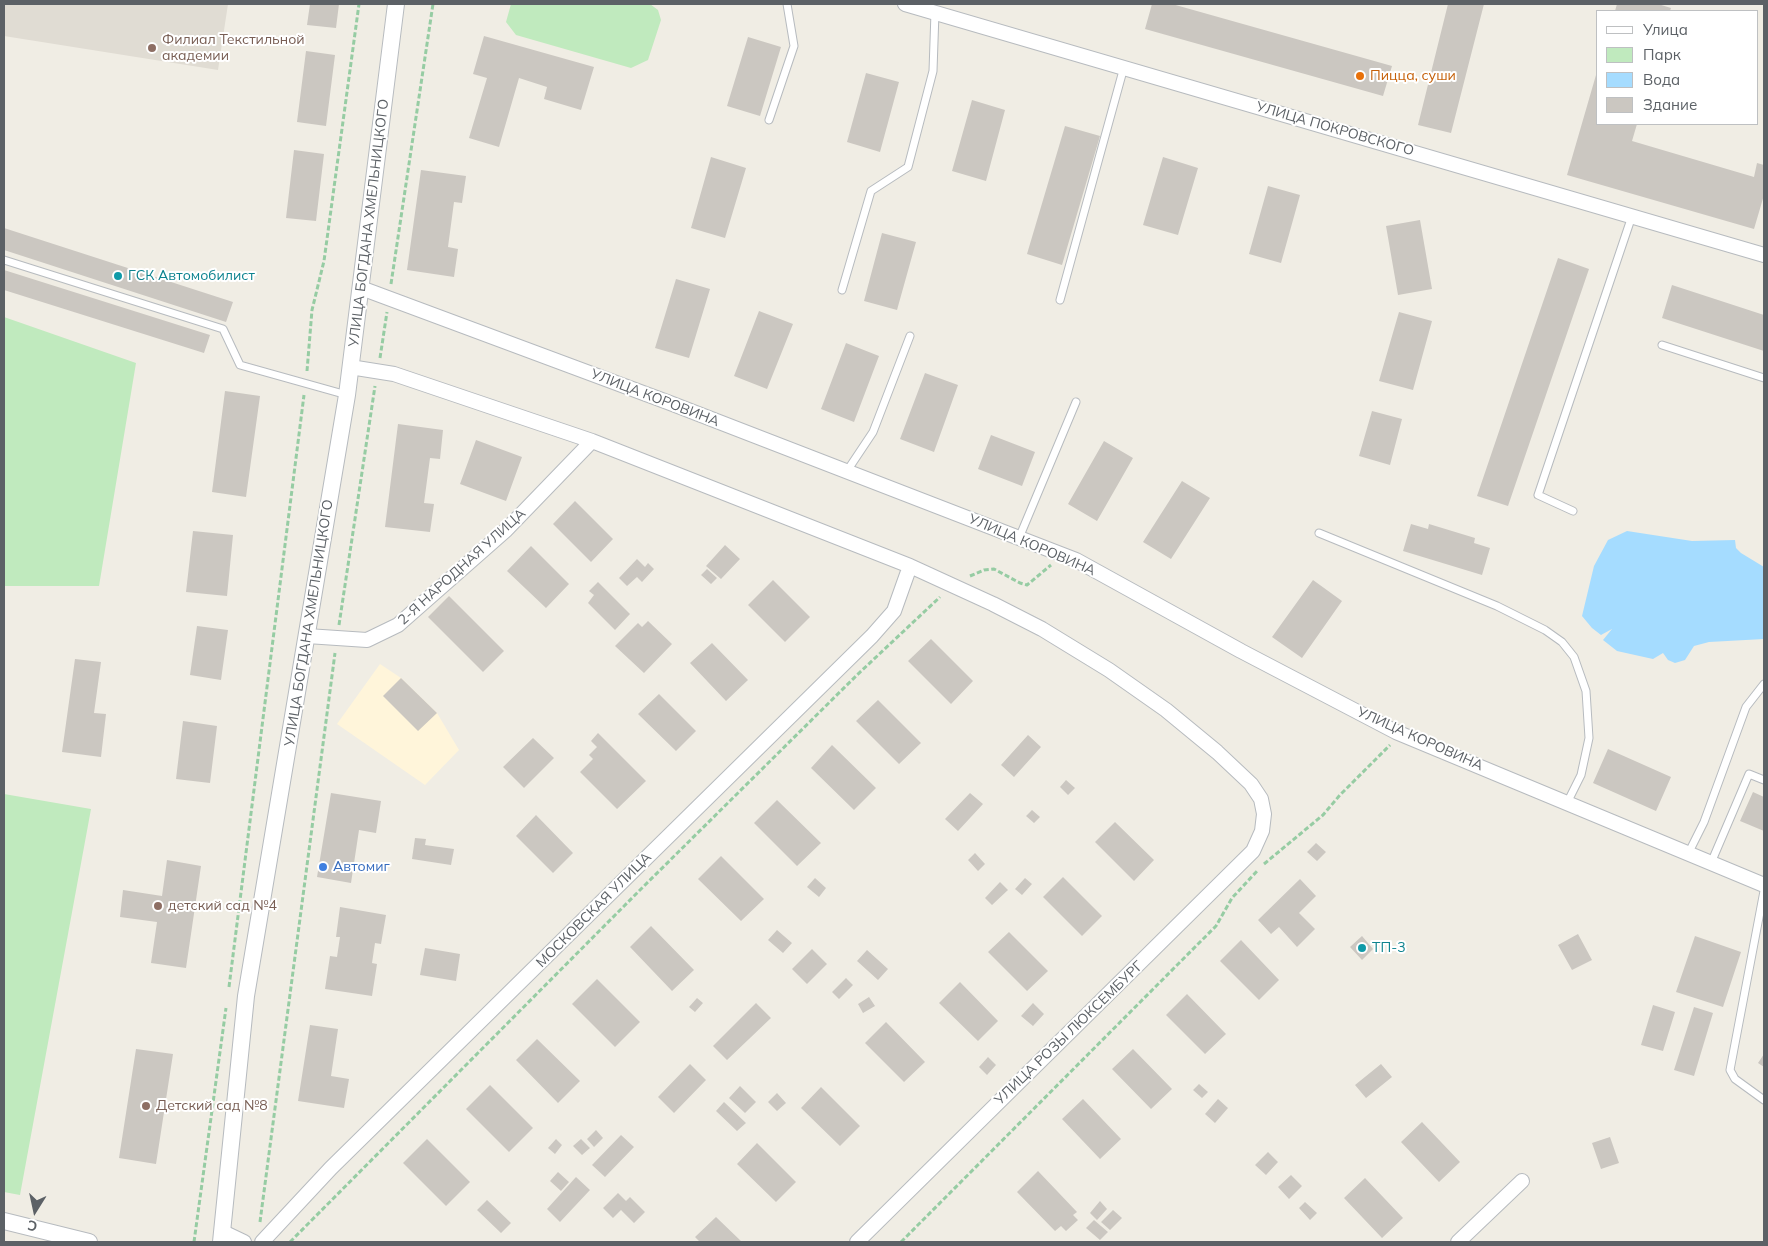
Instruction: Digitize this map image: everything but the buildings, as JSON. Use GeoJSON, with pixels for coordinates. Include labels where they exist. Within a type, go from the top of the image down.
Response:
{"type":"FeatureCollection","features":[{"type":"Feature","properties":{"kind":"street","name":"УЛИЦА БОГДАНА ХМЕЛЬНИЦКОГО"},"geometry":{"type":"LineString","coordinates":[[222,1237],[246,996],[347,395],[396,4]]}},
{"type":"Feature","properties":{"kind":"street","name":"УЛИЦА ПОКРОВСКОГО"},"geometry":{"type":"LineString","coordinates":[[905,4],[1764,255]]}},
{"type":"Feature","properties":{"kind":"street","name":"УЛИЦА КОРОВИНА"},"geometry":{"type":"LineString","coordinates":[[361,288],[1063,555],[1401,734],[1764,885]]}},
{"type":"Feature","properties":{"kind":"street"},"geometry":{"type":"LineString","coordinates":[[350,367],[394,374],[592,441],[910,566],[951,586]]}},
{"type":"Feature","properties":{"kind":"street","name":"2-Я НАРОДНАЯ УЛИЦА"},"geometry":{"type":"LineString","coordinates":[[307,636],[367,640],[398,625],[506,530],[592,441]]}},
{"type":"Feature","properties":{"kind":"street","name":"МОСКОВСКАЯ УЛИЦА"},"geometry":{"type":"LineString","coordinates":[[262,1242],[331,1168],[872,636],[894,611],[910,566]]}},
{"type":"Feature","properties":{"kind":"street","name":"УЛИЦА РОЗЫ ЛЮКСЕМБУРГ"},"geometry":{"type":"LineString","coordinates":[[857,1242],[1253,851],[1262,831],[1264,814],[1261,798],[1251,784],[1217,752],[1166,710],[1109,670],[1042,629],[993,604],[951,586]]}},
{"type":"Feature","properties":{"kind":"street"},"geometry":{"type":"LineString","coordinates":[[1458,1242],[1522,1181]]}},
{"type":"Feature","properties":{"kind":"street"},"geometry":{"type":"LineString","coordinates":[[4,1221],[89,1242]]}},
{"type":"Feature","properties":{"kind":"street"},"geometry":{"type":"LineString","coordinates":[[222,1237],[244,1242]]}},
{"type":"Feature","properties":{"kind":"lane"},"geometry":{"type":"LineString","coordinates":[[769,120],[794,46],[787,4]]}},
{"type":"Feature","properties":{"kind":"lane"},"geometry":{"type":"LineString","coordinates":[[842,290],[871,191],[908,167],[933,71],[935,12]]}},
{"type":"Feature","properties":{"kind":"lane"},"geometry":{"type":"LineString","coordinates":[[1060,300],[1124,67]]}},
{"type":"Feature","properties":{"kind":"lane"},"geometry":{"type":"LineString","coordinates":[[1573,511],[1538,495],[1632,216]]}},
{"type":"Feature","properties":{"kind":"lane"},"geometry":{"type":"LineString","coordinates":[[4,260],[223,329],[240,365],[347,395]]}},
{"type":"Feature","properties":{"kind":"lane"},"geometry":{"type":"LineString","coordinates":[[846,471],[873,432],[910,336]]}},
{"type":"Feature","properties":{"kind":"lane"},"geometry":{"type":"LineString","coordinates":[[1662,345],[1764,378]]}},
{"type":"Feature","properties":{"kind":"lane"},"geometry":{"type":"LineString","coordinates":[[1019,538],[1076,402]]}},
{"type":"Feature","properties":{"kind":"lane"},"geometry":{"type":"LineString","coordinates":[[1319,533],[1497,606],[1546,630],[1562,642],[1574,657],[1586,692],[1589,738],[1581,775],[1566,803]]}},
{"type":"Feature","properties":{"kind":"lane"},"geometry":{"type":"LineString","coordinates":[[1688,854],[1704,822],[1746,708],[1764,684]]}},
{"type":"Feature","properties":{"kind":"lane"},"geometry":{"type":"LineString","coordinates":[[1711,863],[1749,774],[1764,780]]}},
{"type":"Feature","properties":{"kind":"lane"},"geometry":{"type":"LineString","coordinates":[[1764,891],[1730,1070],[1735,1079],[1764,1100]]}},
{"type":"Feature","properties":{"kind":"path"},"geometry":{"type":"LineString","coordinates":[[228,996],[306,384],[312,310],[324,260],[359,4]]}},
{"type":"Feature","properties":{"kind":"path"},"geometry":{"type":"LineString","coordinates":[[290,1242],[857,675],[951,586],[984,570],[994,569],[1020,583],[1028,585],[1063,555]]}},
{"type":"Feature","properties":{"kind":"path"},"geometry":{"type":"LineString","coordinates":[[901,1242],[1216,926],[1232,898],[1263,865],[1323,815],[1340,795],[1401,734]]}},
{"type":"Feature","properties":{"kind":"path"},"geometry":{"type":"LineString","coordinates":[[194,1242],[227,1006]]}},
{"type":"Feature","properties":{"kind":"shaded area","name":"Филиал Текстильной академии"},"geometry":{"type":"Polygon","coordinates":[[[4,4],[228,4],[218,70],[4,36],[4,4]]]}},
{"type":"Feature","properties":{"kind":"shaded area"},"geometry":{"type":"Polygon","coordinates":[[[380,664],[401,678],[437,713],[459,750],[425,785],[337,724],[380,664]]]}},
{"type":"Feature","properties":{"kind":"green space"},"geometry":{"type":"Polygon","coordinates":[[[511,4],[650,4],[658,10],[661,20],[648,60],[631,68],[516,35],[506,22],[511,4]]]}},
{"type":"Feature","properties":{"kind":"green space"},"geometry":{"type":"Polygon","coordinates":[[[4,317],[136,363],[99,586],[4,586],[4,317]]]}},
{"type":"Feature","properties":{"kind":"green space"},"geometry":{"type":"Polygon","coordinates":[[[4,794],[91,809],[20,1195],[4,1192],[4,794]]]}},
{"type":"Feature","properties":{"kind":"water"},"geometry":{"type":"Polygon","coordinates":[[[1627,531],[1692,541],[1735,540],[1736,548],[1741,553],[1764,567],[1764,639],[1709,642],[1694,646],[1685,660],[1675,663],[1668,660],[1663,653],[1653,659],[1617,651],[1603,640],[1612,629],[1601,635],[1582,616],[1594,566],[1608,540],[1627,531]]]}},
{"type":"Feature","properties":{"kind":"place","name":"Филиал Текстильной академии"},"geometry":{"type":"Point","coordinates":[152,48]}},
{"type":"Feature","properties":{"kind":"place","name":"Пицца, суши"},"geometry":{"type":"Point","coordinates":[1360,76]}},
{"type":"Feature","properties":{"kind":"place","name":"ГСК Автомобилист"},"geometry":{"type":"Point","coordinates":[118,276]}},
{"type":"Feature","properties":{"kind":"place","name":"Автомиг"},"geometry":{"type":"Point","coordinates":[323,867]}},
{"type":"Feature","properties":{"kind":"place","name":"детский сад №4"},"geometry":{"type":"Point","coordinates":[158,906]}},
{"type":"Feature","properties":{"kind":"place","name":"ТП-3"},"geometry":{"type":"Point","coordinates":[1362,948]}},
{"type":"Feature","properties":{"kind":"place","name":"Детский сад №8"},"geometry":{"type":"Point","coordinates":[146,1106]}}]}
